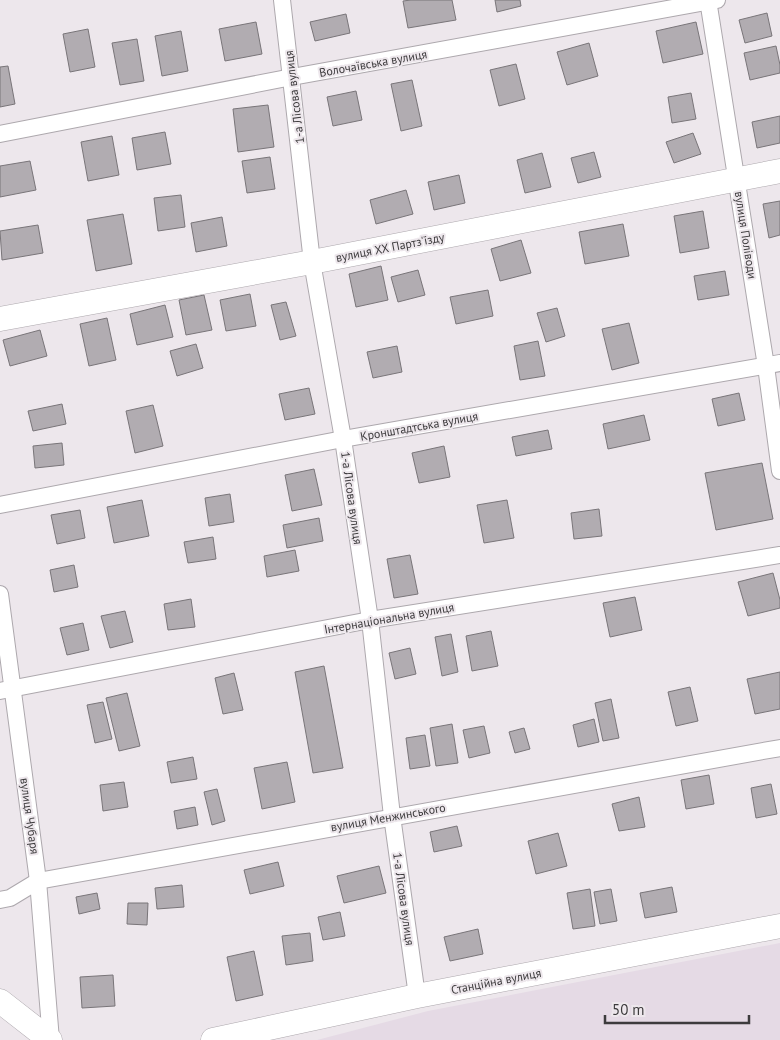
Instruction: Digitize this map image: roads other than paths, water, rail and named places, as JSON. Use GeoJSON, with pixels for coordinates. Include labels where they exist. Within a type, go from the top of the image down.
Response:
{"type":"FeatureCollection","features":[{"type":"Feature","properties":{"kind":"street","name":"1-а Лісова вулиця"},"geometry":{"type":"LineString","coordinates":[[282,0],[312,262],[343,439],[370,620],[392,816],[417,996]]}},
{"type":"Feature","properties":{"kind":"street","name":"Волочаївська вулиця"},"geometry":{"type":"LineString","coordinates":[[0,134],[711,1]]}},
{"type":"Feature","properties":{"kind":"street","name":"вулиця Поліводи"},"geometry":{"type":"LineString","coordinates":[[711,1],[737,180],[773,364],[780,471]]}},
{"type":"Feature","properties":{"kind":"street","name":"вулиця XX Партз'їзду"},"geometry":{"type":"LineString","coordinates":[[0,319],[312,262],[780,172]]}},
{"type":"Feature","properties":{"kind":"street","name":"Кронштадтська вулиця"},"geometry":{"type":"LineString","coordinates":[[0,505],[343,439],[773,364]]}},
{"type":"Feature","properties":{"kind":"street","name":"Інтернаціональна вулиця"},"geometry":{"type":"LineString","coordinates":[[6,690],[370,620],[780,555]]}},
{"type":"Feature","properties":{"kind":"street","name":"вулиця Чубаря"},"geometry":{"type":"LineString","coordinates":[[0,594],[6,690],[38,881],[51,1040]]}},
{"type":"Feature","properties":{"kind":"street","name":"вулиця Менжинського"},"geometry":{"type":"LineString","coordinates":[[0,900],[10,898],[38,881],[392,816],[780,748]]}},
{"type":"Feature","properties":{"kind":"street","name":"Станційна вулиця"},"geometry":{"type":"LineString","coordinates":[[213,1040],[417,996],[780,926]]}},
{"type":"Feature","properties":{"kind":"street"},"geometry":{"type":"LineString","coordinates":[[0,1000],[51,1040]]}}]}
